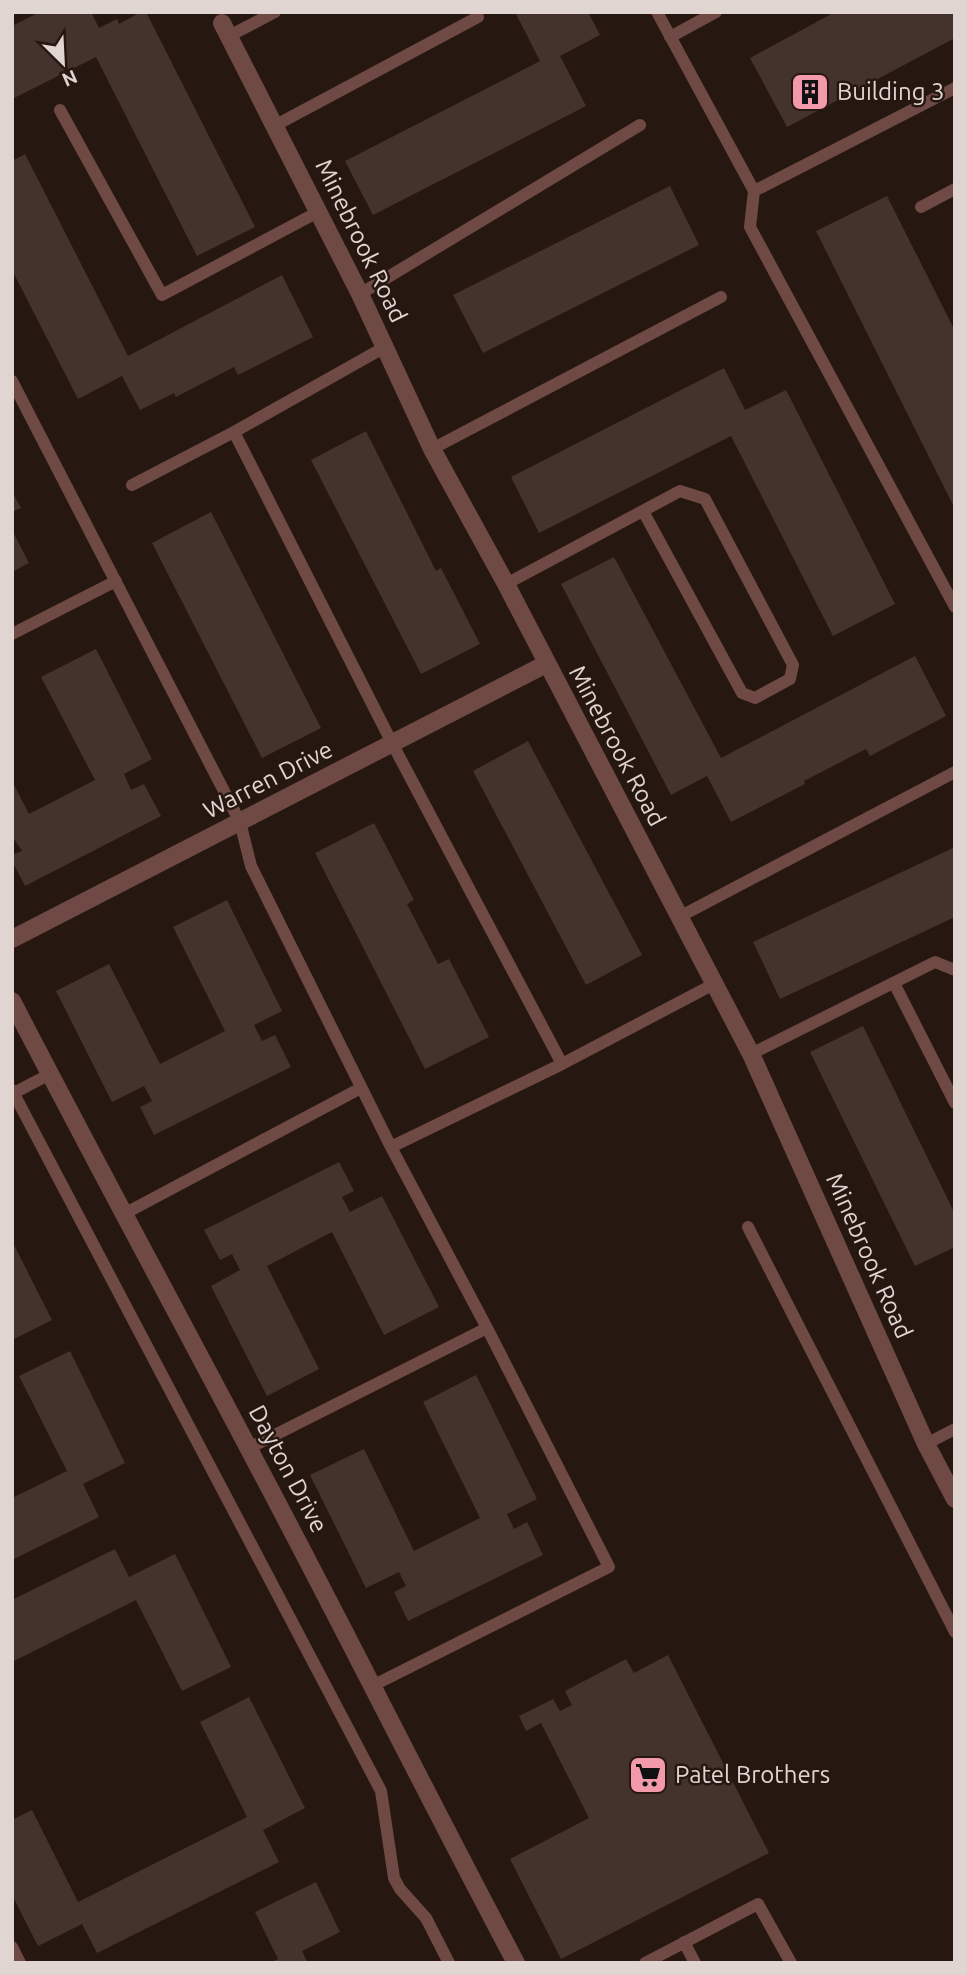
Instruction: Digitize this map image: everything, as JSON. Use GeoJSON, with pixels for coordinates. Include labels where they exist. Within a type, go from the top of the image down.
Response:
{"type":"FeatureCollection","features":[{"type":"Feature","properties":{"kind":"street","name":"Minebrook Road"},"geometry":{"type":"LineString","coordinates":[[226,29],[360,294],[432,449],[506,584],[751,1054],[926,1444],[955,1499]]}},
{"type":"Feature","properties":{"kind":"street","name":"Warren Drive"},"geometry":{"type":"LineString","coordinates":[[12,939],[546,664]]}},
{"type":"Feature","properties":{"kind":"street","name":"Dayton Drive"},"geometry":{"type":"LineString","coordinates":[[12,1001],[122,1215],[374,1685],[429,1800],[516,1963]]}},
{"type":"Feature","properties":{"kind":"lane"},"geometry":{"type":"LineString","coordinates":[[226,29],[275,12]]}},
{"type":"Feature","properties":{"kind":"lane"},"geometry":{"type":"LineString","coordinates":[[657,12],[754,191],[750,228],[955,607]]}},
{"type":"Feature","properties":{"kind":"lane"},"geometry":{"type":"LineString","coordinates":[[670,37],[716,12]]}},
{"type":"Feature","properties":{"kind":"lane"},"geometry":{"type":"LineString","coordinates":[[276,125],[478,17]]}},
{"type":"Feature","properties":{"kind":"lane"},"geometry":{"type":"LineString","coordinates":[[754,191],[955,88]]}},
{"type":"Feature","properties":{"kind":"lane"},"geometry":{"type":"LineString","coordinates":[[60,110],[162,295],[318,212]]}},
{"type":"Feature","properties":{"kind":"lane"},"geometry":{"type":"LineString","coordinates":[[360,294],[640,125]]}},
{"type":"Feature","properties":{"kind":"lane"},"geometry":{"type":"LineString","coordinates":[[921,206],[955,189]]}},
{"type":"Feature","properties":{"kind":"lane"},"geometry":{"type":"LineString","coordinates":[[432,449],[721,297]]}},
{"type":"Feature","properties":{"kind":"lane"},"geometry":{"type":"LineString","coordinates":[[132,485],[234,432],[385,347]]}},
{"type":"Feature","properties":{"kind":"lane"},"geometry":{"type":"LineString","coordinates":[[12,381],[240,822],[251,866],[361,1088],[609,1567],[374,1685]]}},
{"type":"Feature","properties":{"kind":"lane"},"geometry":{"type":"LineString","coordinates":[[234,432],[392,743],[562,1064]]}},
{"type":"Feature","properties":{"kind":"lane"},"geometry":{"type":"LineString","coordinates":[[506,584],[680,491],[705,499],[793,665],[790,680],[755,698],[742,693],[643,511]]}},
{"type":"Feature","properties":{"kind":"lane"},"geometry":{"type":"LineString","coordinates":[[12,634],[116,581]]}},
{"type":"Feature","properties":{"kind":"lane"},"geometry":{"type":"LineString","coordinates":[[679,917],[955,772]]}},
{"type":"Feature","properties":{"kind":"lane"},"geometry":{"type":"LineString","coordinates":[[751,1054],[935,962],[955,970]]}},
{"type":"Feature","properties":{"kind":"lane"},"geometry":{"type":"LineString","coordinates":[[894,983],[955,1103]]}},
{"type":"Feature","properties":{"kind":"lane"},"geometry":{"type":"LineString","coordinates":[[391,1147],[562,1064],[714,984]]}},
{"type":"Feature","properties":{"kind":"lane"},"geometry":{"type":"LineString","coordinates":[[50,1074],[13,1092],[381,1791],[394,1878],[400,1889],[426,1918],[449,1963]]}},
{"type":"Feature","properties":{"kind":"lane"},"geometry":{"type":"LineString","coordinates":[[122,1215],[361,1088]]}},
{"type":"Feature","properties":{"kind":"lane"},"geometry":{"type":"LineString","coordinates":[[748,1227],[955,1632]]}},
{"type":"Feature","properties":{"kind":"lane"},"geometry":{"type":"LineString","coordinates":[[249,1448],[487,1328]]}},
{"type":"Feature","properties":{"kind":"lane"},"geometry":{"type":"LineString","coordinates":[[926,1444],[955,1429]]}},
{"type":"Feature","properties":{"kind":"lane"},"geometry":{"type":"LineString","coordinates":[[645,1963],[758,1904],[791,1963]]}},
{"type":"Feature","properties":{"kind":"lane"},"geometry":{"type":"LineString","coordinates":[[684,1942],[695,1963]]}},
{"type":"Feature","properties":{"kind":"lane"},"geometry":{"type":"LineString","coordinates":[[12,1947],[20,1963]]}},
{"type":"Feature","properties":{"kind":"building"},"geometry":{"type":"Polygon","coordinates":[[[40,12],[91,12],[99,28],[117,19],[119,24],[146,12],[255,227],[197,256],[96,57],[12,99],[12,26],[40,12]]]}},
{"type":"Feature","properties":{"kind":"building"},"geometry":{"type":"Polygon","coordinates":[[[515,12],[588,12],[600,35],[560,56],[586,106],[373,215],[345,161],[540,61],[515,12]]]}},
{"type":"Feature","properties":{"kind":"building","name":"Building 3"},"geometry":{"type":"Polygon","coordinates":[[[835,12],[955,12],[955,38],[787,127],[750,58],[835,12]]]}},
{"type":"Feature","properties":{"kind":"building"},"geometry":{"type":"Polygon","coordinates":[[[25,154],[128,356],[282,275],[313,337],[238,375],[234,367],[176,397],[174,393],[140,410],[122,376],[78,399],[12,270],[12,161],[25,154]]]}},
{"type":"Feature","properties":{"kind":"building"},"geometry":{"type":"Polygon","coordinates":[[[670,186],[699,245],[483,353],[453,295],[670,186]]]}},
{"type":"Feature","properties":{"kind":"building"},"geometry":{"type":"Polygon","coordinates":[[[887,196],[955,331],[955,509],[816,231],[887,196]]]}},
{"type":"Feature","properties":{"kind":"building"},"geometry":{"type":"Polygon","coordinates":[[[724,368],[745,410],[786,390],[895,604],[833,636],[731,436],[539,533],[511,477],[724,368]]]}},
{"type":"Feature","properties":{"kind":"building"},"geometry":{"type":"Polygon","coordinates":[[[366,431],[436,571],[441,568],[480,644],[421,674],[311,460],[366,431]]]}},
{"type":"Feature","properties":{"kind":"building"},"geometry":{"type":"Polygon","coordinates":[[[12,491],[21,508],[12,512],[12,491]]]}},
{"type":"Feature","properties":{"kind":"building"},"geometry":{"type":"Polygon","coordinates":[[[211,512],[321,728],[262,758],[152,543],[211,512]]]}},
{"type":"Feature","properties":{"kind":"building"},"geometry":{"type":"Polygon","coordinates":[[[12,530],[29,563],[12,572],[12,530]]]}},
{"type":"Feature","properties":{"kind":"building"},"geometry":{"type":"Polygon","coordinates":[[[614,557],[721,758],[915,656],[946,716],[870,756],[866,749],[731,822],[707,776],[671,795],[561,584],[614,557]]]}},
{"type":"Feature","properties":{"kind":"building"},"geometry":{"type":"Polygon","coordinates":[[[96,649],[152,759],[124,774],[131,790],[144,784],[161,816],[25,886],[12,861],[12,855],[22,851],[12,836],[12,781],[29,814],[95,780],[41,677],[96,649]]]}},
{"type":"Feature","properties":{"kind":"building"},"geometry":{"type":"Polygon","coordinates":[[[528,741],[642,955],[586,985],[473,771],[528,741]]]}},
{"type":"Feature","properties":{"kind":"building"},"geometry":{"type":"Polygon","coordinates":[[[374,823],[414,900],[407,904],[438,964],[449,959],[489,1037],[425,1069],[315,853],[374,823]]]}},
{"type":"Feature","properties":{"kind":"building"},"geometry":{"type":"Polygon","coordinates":[[[955,847],[955,917],[780,999],[753,942],[955,847]]]}},
{"type":"Feature","properties":{"kind":"building"},"geometry":{"type":"Polygon","coordinates":[[[227,900],[282,1011],[254,1025],[262,1041],[275,1035],[291,1067],[154,1135],[140,1107],[152,1101],[144,1086],[112,1102],[56,991],[109,964],[160,1064],[225,1031],[173,927],[227,900]]]}},
{"type":"Feature","properties":{"kind":"building"},"geometry":{"type":"Polygon","coordinates":[[[863,1026],[955,1214],[955,1247],[915,1266],[810,1052],[863,1026]]]}},
{"type":"Feature","properties":{"kind":"building"},"geometry":{"type":"Polygon","coordinates":[[[339,1162],[354,1191],[342,1197],[350,1212],[382,1196],[439,1307],[384,1335],[332,1232],[267,1266],[319,1369],[267,1396],[211,1286],[240,1270],[232,1254],[220,1260],[204,1230],[339,1162]]]}},
{"type":"Feature","properties":{"kind":"building"},"geometry":{"type":"Polygon","coordinates":[[[12,1241],[52,1320],[12,1340],[12,1241]]]}},
{"type":"Feature","properties":{"kind":"building"},"geometry":{"type":"Polygon","coordinates":[[[70,1351],[125,1463],[83,1484],[99,1517],[12,1560],[12,1498],[67,1471],[19,1376],[70,1351]]]}},
{"type":"Feature","properties":{"kind":"building"},"geometry":{"type":"Polygon","coordinates":[[[476,1375],[537,1499],[507,1514],[514,1529],[527,1522],[543,1555],[408,1621],[394,1592],[406,1586],[399,1572],[366,1588],[310,1475],[364,1449],[414,1551],[480,1518],[423,1402],[476,1375]]]}},
{"type":"Feature","properties":{"kind":"building"},"geometry":{"type":"Polygon","coordinates":[[[115,1549],[129,1577],[175,1554],[231,1667],[182,1691],[136,1600],[12,1662],[12,1600],[115,1549]]]}},
{"type":"Feature","properties":{"kind":"building","name":"Patel Brothers"},"geometry":{"type":"Polygon","coordinates":[[[668,1655],[769,1853],[561,1959],[510,1859],[589,1818],[541,1723],[526,1731],[519,1716],[553,1699],[560,1711],[572,1705],[565,1691],[626,1659],[634,1673],[668,1655]]]}},
{"type":"Feature","properties":{"kind":"building"},"geometry":{"type":"Polygon","coordinates":[[[249,1697],[305,1808],[263,1830],[279,1862],[97,1953],[82,1924],[38,1946],[12,1895],[12,1820],[32,1810],[78,1902],[247,1817],[200,1722],[249,1697]]]}},
{"type":"Feature","properties":{"kind":"building"},"geometry":{"type":"Polygon","coordinates":[[[316,1882],[340,1932],[302,1951],[308,1963],[270,1963],[278,1959],[255,1912],[316,1882]]]}},
{"type":"Feature","properties":{"kind":"place","name":"Building 3"},"geometry":{"type":"Point","coordinates":[810,92]}},
{"type":"Feature","properties":{"kind":"place","name":"Patel Brothers"},"geometry":{"type":"Point","coordinates":[648,1775]}}]}
